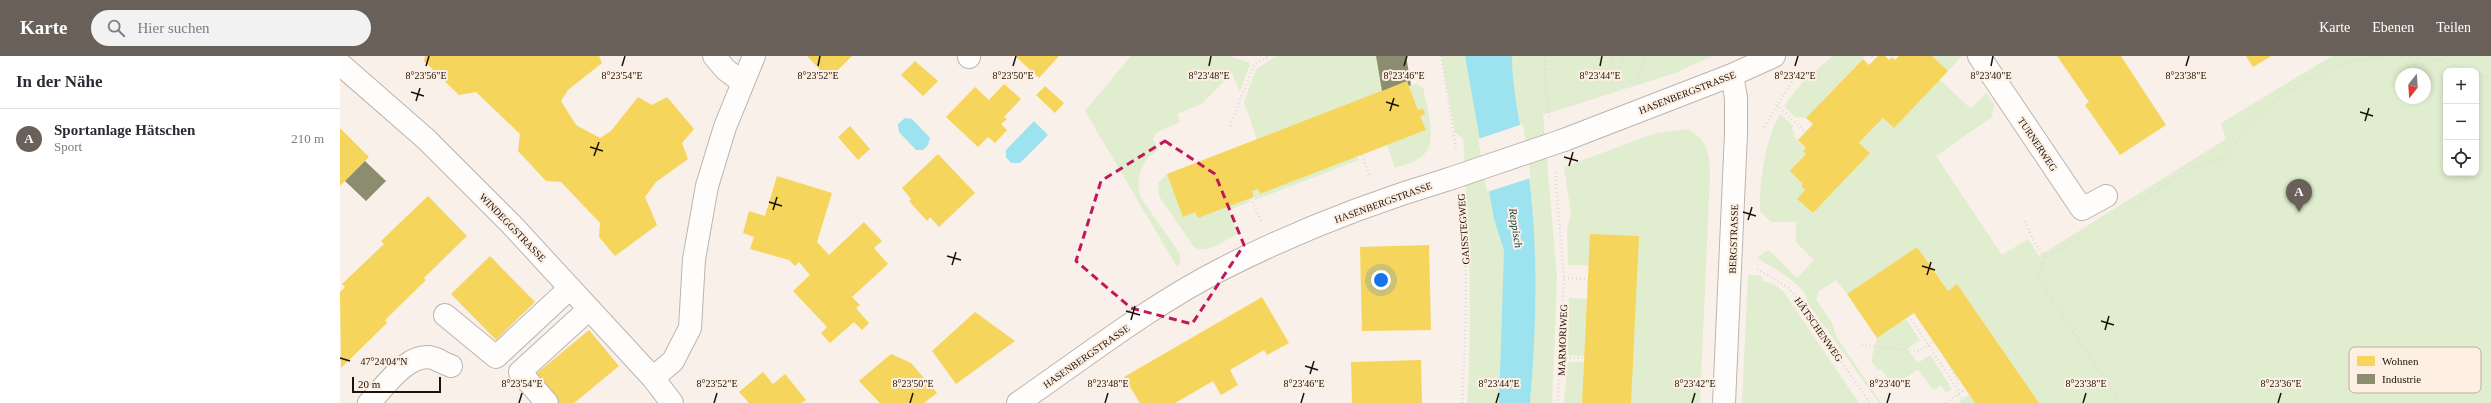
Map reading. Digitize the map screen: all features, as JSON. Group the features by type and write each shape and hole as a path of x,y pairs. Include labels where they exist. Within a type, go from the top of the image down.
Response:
{"street":[{"path":"714,56 726,70 742,82"},
{"path":"653,378 673,361 690,328 694,259 707,186 742,82 754,56"},
{"name":"HASENBERGSTRASSE","path":"1018,403 1160,305 1223,269 1297,235 1409,191 1564,140 1732,75 1774,56"},
{"name":"TURNERWEG","path":"1979,56 2082,210 2106,196"},
{"name":"WINDEGGSTRASSE","path":"340,64 426,139 511,224 653,378 672,403"},
{"name":"BERGSTRASSE","path":"1724,403 1732,262 1736,133 1736,98 1732,75"},
{"path":"445,315 496,357 570,288"},
{"path":"547,403 520,372 590,309"},
{"path":"369,403 406,366 416,359 432,358 451,366"}],"path":[{"path":"1230,126 1254,65 1269,56"},
{"path":"1441,56 1457,155"},
{"path":"1610,56 1622,90 1636,83 1645,56"},
{"path":"1618,76 1623,56"},
{"path":"1872,56 1875,59"},
{"path":"2129,206 2190,169 2224,159 2249,123 2269,104 2303,81 2346,62 2387,56"},
{"path":"2396,56 2437,59 2463,68"},
{"path":"1736,133 1763,128 1796,75 1793,69"},
{"path":"2479,74 2491,79"},
{"path":"1777,105 1805,132"},
{"name":"GAISSTEGWEG","path":"1461,200 1466,274 1466,341 1462,403"},
{"path":"2025,221 2032,238 2045,258"},
{"path":"2089,231 2045,258 2038,279 2120,403"},
{"name":"HÄTSCHENWEG","path":"1732,262 1757,269 1789,288 1870,403"},
{"name":"MARMORIWEG","path":"1558,403 1562,358 1564,278 1588,279"},
{"path":"1910,316 1965,403"},
{"path":"1862,345 1919,351 1933,342"},
{"path":"1562,358 1584,358"},
{"path":"1951,369 1958,381 1956,387"},
{"path":"1946,403 1965,389"}],"highlighted area":[{"path":"1165,141 1215,174 1244,245 1192,324 1131,308 1076,261 1101,181"}],"green space":[{"path":"1131,56 1230,56 1250,63 1240,92 1232,73 1203,103 1177,114 1180,122 1156,133 1153,139 1158,150 1147,159 1141,171 1139,177 1139,191 1141,198 1180,254 1180,264 1177,267 1085,111"},
{"path":"1277,56 1376,56 1382,91 1257,139 1244,102 1256,69"},
{"path":"1441,56 1712,56 1675,73 1543,115 1557,277 1552,403 1530,403 1535,325 1535,273 1530,186 1521,122 1494,219 1504,251 1501,393 1499,403 1467,403 1470,337 1470,271 1463,139 1455,132"},
{"path":"1833,56 1865,56 1806,118 1795,117 1784,106 1804,80"},
{"path":"1932,56 1962,56 1948,71"},
{"path":"2332,56 2491,56 2491,403 2039,403 1957,284 1948,291 1917,247 1847,294 1836,280 1819,291 1816,299 1833,325 1836,336 1881,403 1879,403 1807,302 1806,296 1802,290 1779,271 1757,258 1766,251 1770,251 1797,278 1814,260 1796,242 1796,222 1771,222 1760,211 1762,174 1766,150 1779,115 1782,115 1793,126 1792,129 1795,133 1793,135 1806,148 1803,151 1806,154 1803,184 1801,186 1805,190 1797,199 1813,213 1870,153 1859,143 1883,118 1939,79 1971,109 1986,93 1994,104 1992,117 1936,156 2002,255 2028,239 2039,256 2226,139 2221,123"},
{"path":"1416,84 1423,88 1424,92 1431,136 1429,144 1421,157 1395,168 1387,145 1426,130 1420,116 1425,114 1423,108 1418,110 1409,86"},
{"path":"1688,129 1700,138 1706,148 1708,153 1710,174 1700,403 1631,403 1589,265 1568,265 1567,230 1571,213 1564,167 1656,133"},
{"path":"1357,156 1359,160 1255,200 1252,191 1258,189 1260,194"},
{"path":"1167,174 1183,216 1195,212 1198,218 1249,199 1250,202 1229,210 1237,234 1210,248 1199,249 1194,247 1159,196 1158,183"},
{"path":"1748,275 1759,275 1763,278 1762,281 1772,283 1783,291 1859,403 1742,403"},
{"path":"1569,298 1587,299 1584,356 1568,355"},
{"path":"1906,319 1920,340 1907,349 1918,363 1930,355 1952,389 1946,393 1941,385 1933,390 1918,369 1894,386 1881,369 1878,371 1871,360 1877,338"},
{"path":"1568,362 1584,362 1582,403 1564,403"},
{"path":"1969,395 1975,403 1960,403 1959,401"}],"water":[{"name":"Reppisch","path":"1465,56 1512,56 1514,90 1529,177 1535,246 1535,325 1530,403 1499,403 1504,251 1494,219"},
{"path":"905,118 912,119 930,138 928,145 923,150 916,150 899,132 898,124"},
{"path":"1034,121 1048,135 1020,163 1011,163 1006,157 1006,150"}],"pier":[{"path":"1523,124 1531,178 1487,192 1478,139"}],"building: Wohnen":[{"path":"425,56 599,56 602,63 568,90 561,101 576,125 600,138 611,131 638,97 652,105 667,97 694,129 682,143 688,159 656,182 645,197 657,225 615,256 599,237 600,223 561,182 546,181 518,151 520,134 476,92 459,95 424,61"},
{"path":"807,56 852,56 829,79"},
{"path":"1015,56 1059,56 1039,78"},
{"path":"1878,56 1885,56 1889,60 1892,57 1895,60 1899,56 1932,56 1948,71 1894,128 1883,118 1873,128 1859,143 1870,153 1813,213 1797,199 1805,190 1801,186 1803,184 1790,171 1806,154 1803,151 1806,148 1798,140 1813,124 1806,118 1863,59 1869,65"},
{"path":"2057,56 2121,56 2166,125 2120,155 2085,105 2089,102"},
{"path":"2246,56 2271,56 2253,67"},
{"path":"915,61 938,81 923,96 901,75"},
{"path":"1407,81 1418,110 1423,108 1425,114 1420,116 1426,130 1260,194 1258,189 1252,191 1254,197 1198,218 1195,212 1183,217 1167,174"},
{"path":"1004,84 1021,99 1004,117 1007,119 1001,124 1007,130 995,143 988,137 978,147 946,117 975,87 989,100"},
{"path":"1045,86 1064,103 1055,113 1036,95"},
{"path":"850,126 870,149 858,160 838,137"},
{"path":"340,128 369,157 340,186"},
{"path":"938,154 975,193 939,227 930,217 927,221 909,201 911,199 902,188"},
{"path":"777,176 832,193 817,242 829,255 864,222 882,241 874,248 888,264 852,297 860,305 856,308 869,323 862,330 854,322 830,343 821,333 827,327 793,291 810,275 799,262 795,266 789,260 750,249 754,237 743,233 749,211 765,216"},
{"path":"428,196 467,236 424,278 426,280 385,320 387,323 341,368 340,292 345,287 342,284 384,244 381,241"},
{"path":"1590,234 1639,236 1631,403 1582,403"},
{"path":"1429,245 1431,330 1362,331 1360,247"},
{"path":"1917,247 1948,291 1957,284 2039,403 1975,403 1914,313 1877,338 1847,294"},
{"path":"490,256 535,302 496,340 451,294"},
{"path":"1262,297 1289,343 1267,355 1264,350 1230,370 1238,385 1221,395 1213,381 1175,403 1140,403 1124,377"},
{"path":"975,312 1015,341 956,384 932,351"},
{"path":"589,330 619,366 574,403 559,403 536,374"},
{"path":"891,354 911,363 937,393 924,403 880,403 859,381"},
{"path":"1421,360 1422,403 1352,403 1351,362"},
{"path":"763,372 773,384 785,374 806,400 801,403 749,403 739,392"}],"building: Industrie":[{"path":"1376,56 1406,56 1411,85 1409,86 1407,81 1382,91"},
{"path":"365,161 386,181 366,201 345,181"}],"place":[{"name":"Sportanlage Hätschen","path":"2299,212"}]}
